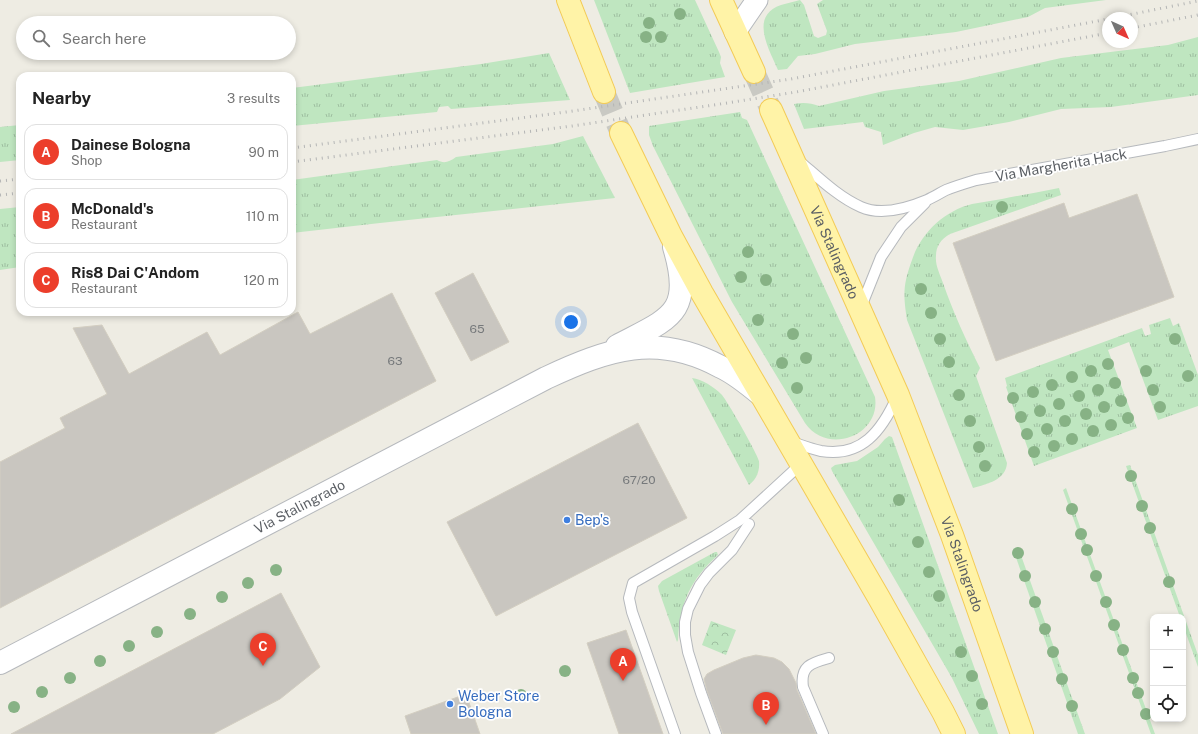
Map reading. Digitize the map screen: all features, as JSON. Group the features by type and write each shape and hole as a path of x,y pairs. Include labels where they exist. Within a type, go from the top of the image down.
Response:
{"main road":[{"path":"568,0 604,92"},
{"path":"721,0 754,72"},
{"name":"Via Stalingrado","path":"771,110 898,395 952,535 1022,734"},
{"name":"Via Stalingrado","path":"621,133 671,236 702,293 925,679 954,734"}],"street":[{"path":"735,32 757,0"},
{"name":"Via Stalingrado","path":"0,663 546,378 602,354 656,326 667,317 679,303 682,287 677,254 671,236"},
{"name":"Via Stalingrado","path":"602,354 642,347 661,347 690,353 722,367 761,395"}],"lane":[{"name":"Via Margherita Hack","path":"788,150 829,186 861,207 884,211 898,209 928,200 946,190 976,180 1198,139"},
{"name":"Via Margherita Hack","path":"860,309 881,257 902,227 928,200"},
{"path":"788,441 826,452 840,452 856,448 872,436 885,421 898,395"},
{"path":"675,734 632,612 629,598 633,583 740,520 801,464"},
{"path":"716,734 701,693 687,646 685,622 688,609 700,585 709,573 732,550 749,524"},
{"path":"823,734 803,687 802,680 805,669 816,662 829,658"}],"green space":[{"path":"594,0 695,0 721,57 720,63 725,77 630,93"},
{"path":"800,0 804,5 814,36 818,38 826,35 827,31 817,4 823,0 1106,0 1045,8 1028,17 956,32 855,44 815,54 798,56 787,69 778,70 770,53 764,34 766,17 771,10 781,5"},
{"path":"1198,37 1198,95 1111,107 1061,109 1009,122 963,130 935,127 883,145 881,132 865,127 863,122 804,129 794,104 807,103 819,106 884,91 959,81 1061,58 1168,45"},
{"path":"549,53 570,100 451,109 448,106 439,107 437,112 296,126 296,87 481,64"},
{"path":"740,112 742,118 747,120 875,397 875,410 870,422 862,431 851,437 839,439 826,438 815,433 805,423 732,302 653,146 649,135 649,126"},
{"path":"16,125 16,160 0,162 0,127"},
{"path":"583,136 615,198 296,233 296,179 437,160 446,162 456,157 553,144"},
{"path":"1059,188 1061,195 950,234 944,238 938,246 936,252 936,263 947,294 955,315 980,368 976,376 1007,463 1003,474 995,480 973,488 907,320 904,296 907,276 916,250 921,241 935,224 952,212 972,204"},
{"path":"16,207 16,268 0,270 0,209"},
{"path":"1170,318 1173,326 1179,323 1198,375 1198,406 1158,420 1129,342 1108,350 1137,428 1034,466 1006,387 1005,378 1142,328 1145,336 1151,334 1149,325"},
{"path":"692,378 708,384 721,394 748,438 759,461 756,477 749,485"},
{"path":"889,436 892,437 998,734 979,734 952,678 832,471 831,468 835,465 857,461 878,447"},
{"path":"1130,465 1183,614 1179,614 1126,466"},
{"path":"1066,488 1155,734 1151,734 1063,490"},
{"path":"1018,547 1085,734 1078,734 1013,549"},
{"path":"717,552 718,555 700,574 688,593 681,615 677,642 658,586 662,581"},
{"path":"711,621 736,630 726,655 702,645"},
{"path":"1186,621 1198,655 1198,667 1186,633"}],"building":[{"path":"1137,194 1174,297 996,361 953,243 1064,203 1069,218"},
{"path":"473,273 509,342 471,361 435,293"},
{"path":"392,293 436,381 0,608 0,462 65,428 60,418 107,394 73,328 102,325 129,374 207,332 220,355 291,316 296,316 296,313 298,312 310,334"},
{"name":"Bep's","path":"638,423 687,518 496,616 447,522"},
{"path":"281,593 320,667 280,699 213,734 11,734"},
{"path":"626,630 663,734 619,734 587,643"},
{"path":"756,655 774,658 782,662 789,669 816,734 723,734 704,679 707,674 714,670 743,658"},
{"path":"466,694 480,734 411,734 405,716"}],"tunnel":[{"path":"754,72 771,110"},
{"path":"604,92 621,133"}],"railway":[{"path":"1138,13 1198,1"},
{"path":"1138,27 1198,15"},
{"path":"296,147 566,112 791,79 1102,20"},
{"path":"296,161 572,126 727,103 796,92 1102,34"},
{"path":"0,181 16,179"},
{"path":"0,195 16,193"}],"place":[{"name":"Bep's","path":"567,520"},
{"name":"Ris8 Dai C'Andom","path":"263,666"},
{"name":"Dainese Bologna","path":"623,681"},
{"name":"Weber Store Bologna","path":"450,704"},
{"name":"McDonald's","path":"766,725"}]}
